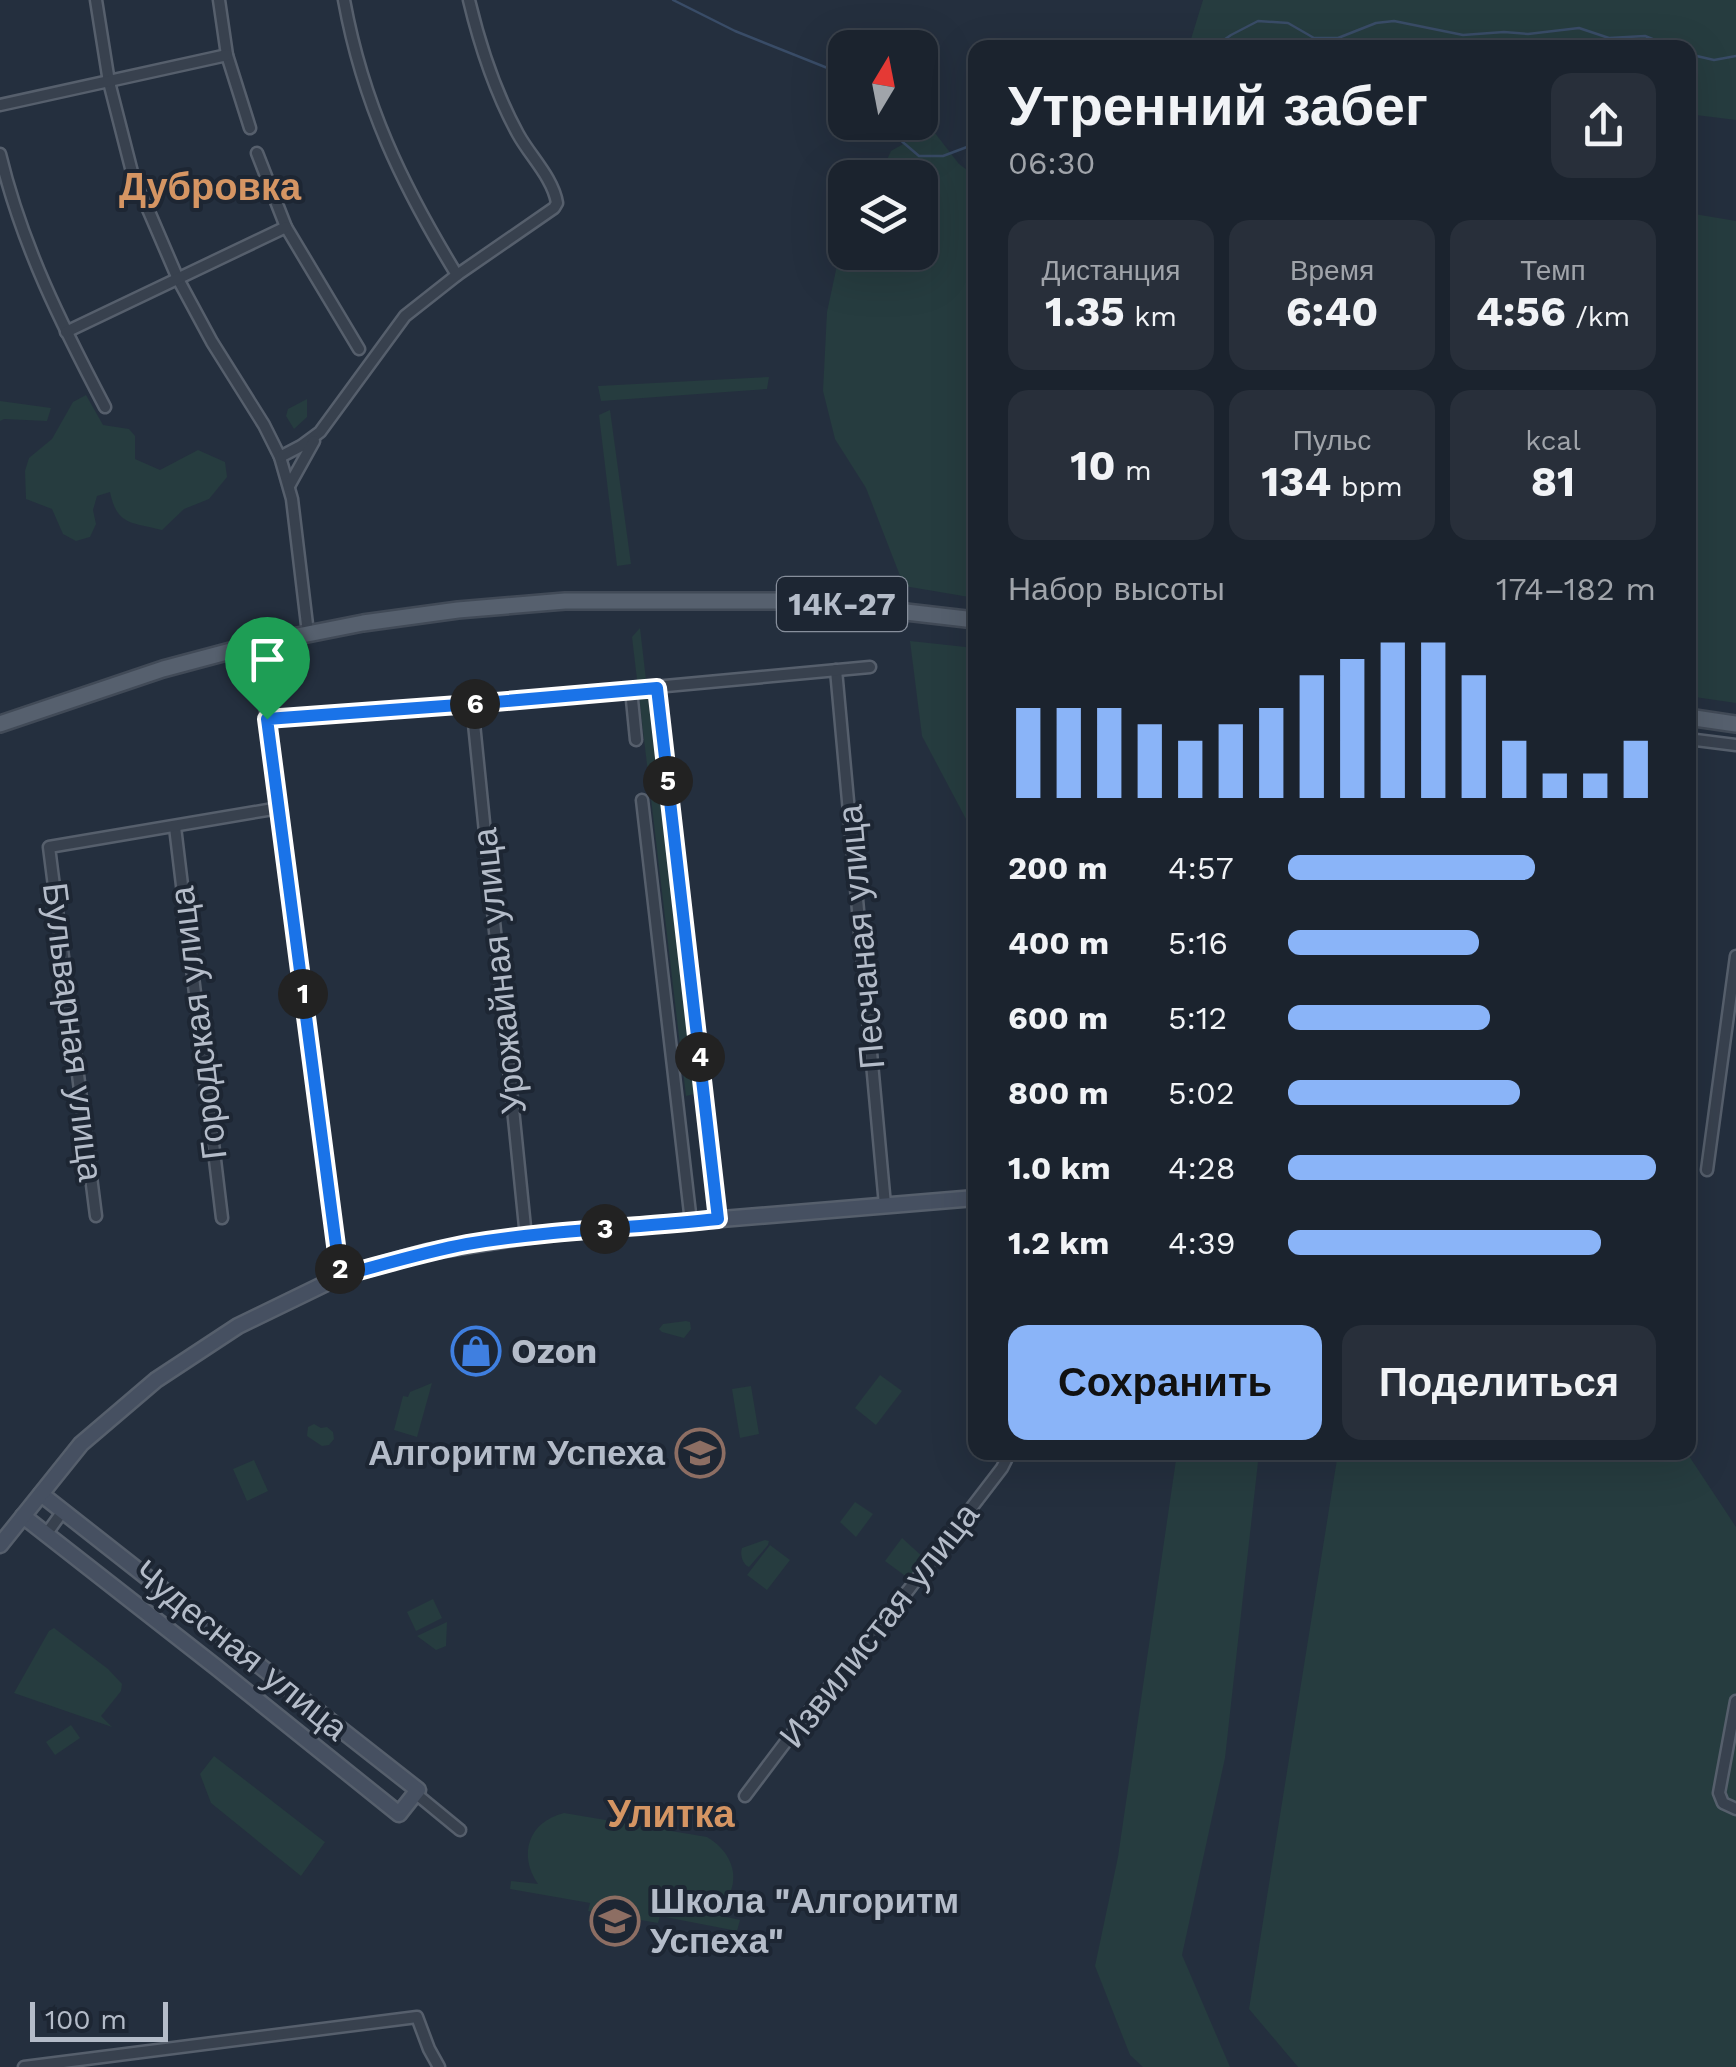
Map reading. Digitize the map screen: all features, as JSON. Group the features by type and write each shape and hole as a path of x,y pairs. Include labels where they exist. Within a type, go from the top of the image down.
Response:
{"main road":[{"name":"14К-27","path":"0,724 164,669 257,644 363,622 458,610 564,601 811,601 968,619"},
{"path":"1696,718 1736,724"}],"street":[{"path":"96,0 109,82 132,172 178,279 264,425 290,486 308,633"},
{"path":"219,0 228,55 250,128"},
{"path":"344,0 361,77 377,122 413,200 457,274"},
{"path":"290,486 320,432 405,316 457,274 554,208 556,196 518,133 491,74 469,0"},
{"path":"0,106 228,55"},
{"path":"257,153 286,227 359,349"},
{"path":"0,154 42,282 106,408"},
{"path":"66,332 286,227"},
{"path":"280,457 320,432"},
{"path":"257,644 340,1276"},
{"path":"267,719 870,667"},
{"name":"Песчаная улица","path":"836,670 886,1204"},
{"path":"657,688 718,1219"},
{"path":"631,690 636,740"},
{"name":"Урожайная улица","path":"472,704 526,1236"},
{"path":"1696,740 1736,745"},
{"path":"642,800 691,1222"},
{"path":"176,828 278,808"},
{"name":"Бульварная улица","path":"96,1216 49,847 176,828"},
{"name":"Городская улица","path":"176,828 222,1218"},
{"path":"1708,1170 1736,956"},
{"path":"0,1545 81,1444 156,1380 238,1326 340,1276 428,1252 526,1236 968,1198"},
{"name":"Извилистая улица","path":"745,1796 1006,1460"},
{"name":"Чудесная улица","path":"23,1516 399,1814 418,1790 41,1494"},
{"path":"47,1533 62,1511"},
{"path":"1736,1701 1719,1793 1723,1804 1736,1809"},
{"name":"Чудесная улица","path":"415,1793 460,1830"},
{"path":"24,2067 418,2018 439,2067"}],"green space":[{"path":"1203,0 1736,0 1736,120 1696,115 1696,40 1191,39"},
{"path":"938,137 968,171 968,597 904,586 866,488 835,439 823,391 827,312 836,270 938,270 938,160 887,160 891,151 910,140"},
{"path":"1696,214 1736,221 1736,703 1696,697"},
{"path":"769,377 767,389 601,401 598,386"},
{"path":"86,395 103,425 129,429 135,436 135,459 160,470 198,450 225,462 227,477 209,499 184,509 162,530 127,521 117,511 110,492 97,496 93,510 96,524 90,537 76,541 63,534 52,509 26,499 25,471 29,458 52,439 73,402"},
{"path":"307,399 307,417 294,429 286,416 288,409"},
{"path":"0,401 51,408 47,421 0,421"},
{"path":"610,410 631,564 617,566 599,415"},
{"path":"640,628 694,1094 686,1096 632,637"},
{"path":"910,641 968,647 968,823 922,736"},
{"path":"686,1321 691,1329 684,1338 659,1329 663,1324"},
{"path":"880,1375 902,1391 876,1425 855,1408"},
{"path":"432,1383 417,1437 394,1430 403,1396"},
{"path":"751,1386 759,1434 740,1438 732,1389"},
{"path":"314,1424 333,1432 334,1439 329,1445 322,1446 307,1436 308,1427"},
{"path":"254,1460 268,1491 247,1501 233,1469"},
{"path":"1176,1460 1258,1460 1225,1758 1182,1955 1230,2067 1143,2067 1130,2055 1095,1966 1118,1857"},
{"path":"1337,1460 1692,1460 1736,1527 1736,2067 1298,2067 1249,2009"},
{"path":"855,1502 873,1514 856,1537 840,1522"},
{"path":"902,1538 924,1558 912,1577 885,1561"},
{"path":"765,1540 768,1545 747,1566 742,1548"},
{"path":"770,1545 790,1560 767,1590 747,1575"},
{"path":"433,1599 442,1618 416,1631 407,1612"},
{"path":"447,1622 446,1646 436,1650 417,1636"},
{"path":"54,1628 122,1684 121,1691 101,1716 112,1727 14,1693"},
{"path":"71,1725 80,1738 55,1755 46,1742"},
{"path":"214,1756 325,1842 301,1876 211,1803 200,1774"},
{"path":"564,1813 707,1837 726,1854 733,1874 729,1895 713,1914 740,1920 737,1931 660,1916 658,1923 588,1911 590,1903 510,1889 511,1881 538,1884 529,1862 530,1841 542,1824"}],"waterway":[{"path":"673,0 735,31 828,68"},
{"path":"1224,40 1258,21 1288,23 1314,38 1338,38 1376,23 1394,21 1463,35 1579,28 1609,38 1645,36 1655,40"},
{"path":"1696,56 1714,60 1736,56"},
{"path":"900,140 919,156 943,156 968,147"}],"place":[{"name":"Ozon","path":"476,1351"},
{"name":"Алгоритм Успеха","path":"700,1453"},
{"name":"Школа \"Алгоритм Успеха\"","path":"615,1921"}],"district":[{"name":"Дубровка","path":"210,187"},
{"name":"Улитка","path":"671,1814"}],"route":[{"path":"657,688 718,1219 466,1244 340,1276 267,719 657,688"}]}
